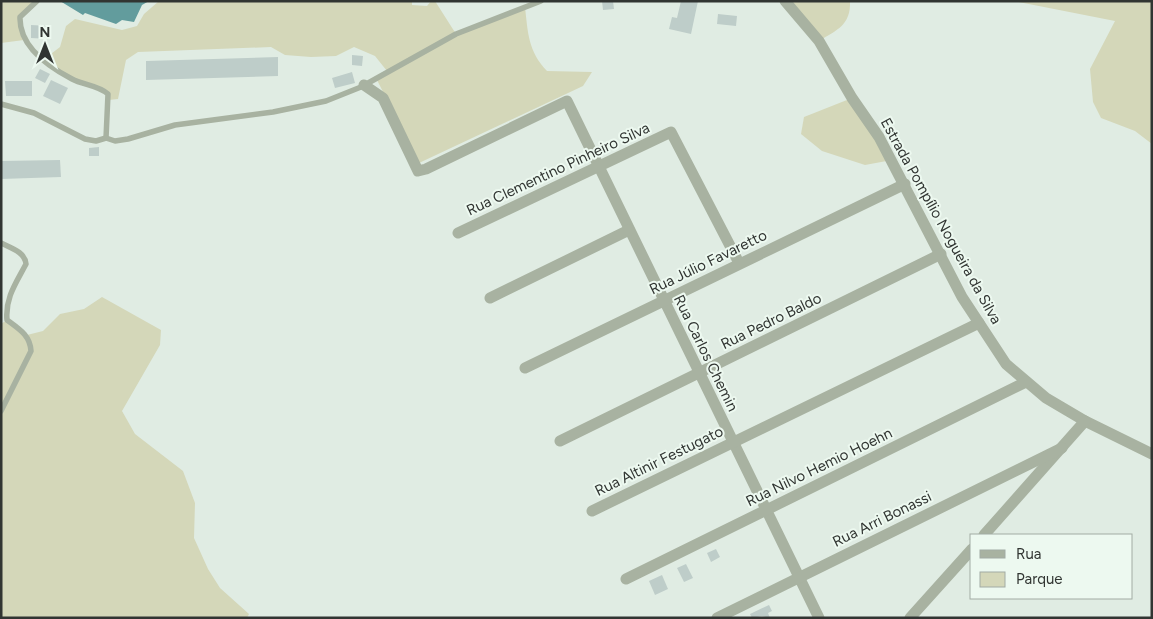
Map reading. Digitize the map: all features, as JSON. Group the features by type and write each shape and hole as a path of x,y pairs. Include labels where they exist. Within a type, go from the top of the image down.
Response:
{"street":[{"name":"Estrada Pompílio Nogueira da Silva","path":"786,1 819,41 852,98 879,137 962,297 1006,364 1046,398 1086,421 1152,454"},
{"name":"Rua Carlos Chemin","path":"364,85 382,98 418,171 426,170 567,101 819,618"},
{"name":"Rua Clementino Pinheiro Silva","path":"458,233 671,132 739,263"},
{"name":"Rua Júlio Favaretto","path":"525,368 905,184"},
{"path":"490,298 629,230"},
{"name":"Rua Pedro Baldo","path":"560,441 941,254"},
{"name":"Rua Altinir Festugato","path":"592,511 979,323"},
{"name":"Rua Nilvo Hemio Hoehn","path":"626,579 1026,382"},
{"path":"985,534 1086,421"},
{"name":"Rua Arri Bonassi","path":"717,618 1062,448"},
{"path":"910,618 970,551"}],"lane":[{"path":"37,1 20,17 20,28 24,40 43,60 73,80 108,94 106,138"},
{"path":"1,104 34,113 84,139 96,141 106,138 115,141 128,139 175,125 273,112 326,100 364,85 456,34 541,1"},
{"path":"1,243 22,254 26,259 26,264 9,295 6,308 7,320 27,336 31,351 1,411"}],"green space":[{"path":"1,1 37,1 20,17 24,40 1,43"},
{"path":"159,1 412,1 412,5 427,6 431,1 435,1 456,34 525,7 532,49 547,71 592,72 583,86 419,163 376,78 387,71 375,56 354,47 336,56 311,57 285,55 271,47 138,52 126,60 118,99 109,100 108,94 73,80 43,60 60,47 66,26 75,19 122,30 137,26 144,14"},
{"path":"785,1 850,1 850,9 842,26 819,41"},
{"path":"1013,1 1152,1 1152,144 1135,131 1101,118 1093,102 1090,69 1115,21"},
{"path":"852,98 892,160 865,165 822,151 801,134 804,117"},
{"path":"102,297 161,330 160,345 122,411 135,434 183,471 195,503 194,538 208,569 220,588 249,614 247,618 1,618 1,324 7,320 27,335 43,331 60,314 84,309"}],"water":[{"path":"60,1 149,1 142,5 134,22 122,20 116,24 85,13 83,15"}],"building":[{"path":"602,1 613,1 614,9 603,10"},
{"path":"681,1 698,1 691,34 669,29 672,17 677,18"},
{"path":"718,14 737,16 736,26 717,24"},
{"path":"31,25 50,26 50,39 31,38"},
{"path":"352,55 363,56 362,66 352,65"},
{"path":"278,57 278,76 146,80 146,61"},
{"path":"40,69 50,74 45,83 35,78"},
{"path":"352,72 355,83 335,88 332,78"},
{"path":"51,80 68,88 60,104 43,96"},
{"path":"5,81 32,81 32,96 6,96"},
{"path":"99,147 99,156 89,156 89,148"},
{"path":"60,160 61,177 1,179 1,161"},
{"path":"716,549 720,557 711,562 707,553"},
{"path":"686,564 693,578 684,582 677,568"},
{"path":"662,575 668,589 655,595 649,581"},
{"path":"769,605 772,611 768,613 770,618 762,616 752,618 750,614"}]}
